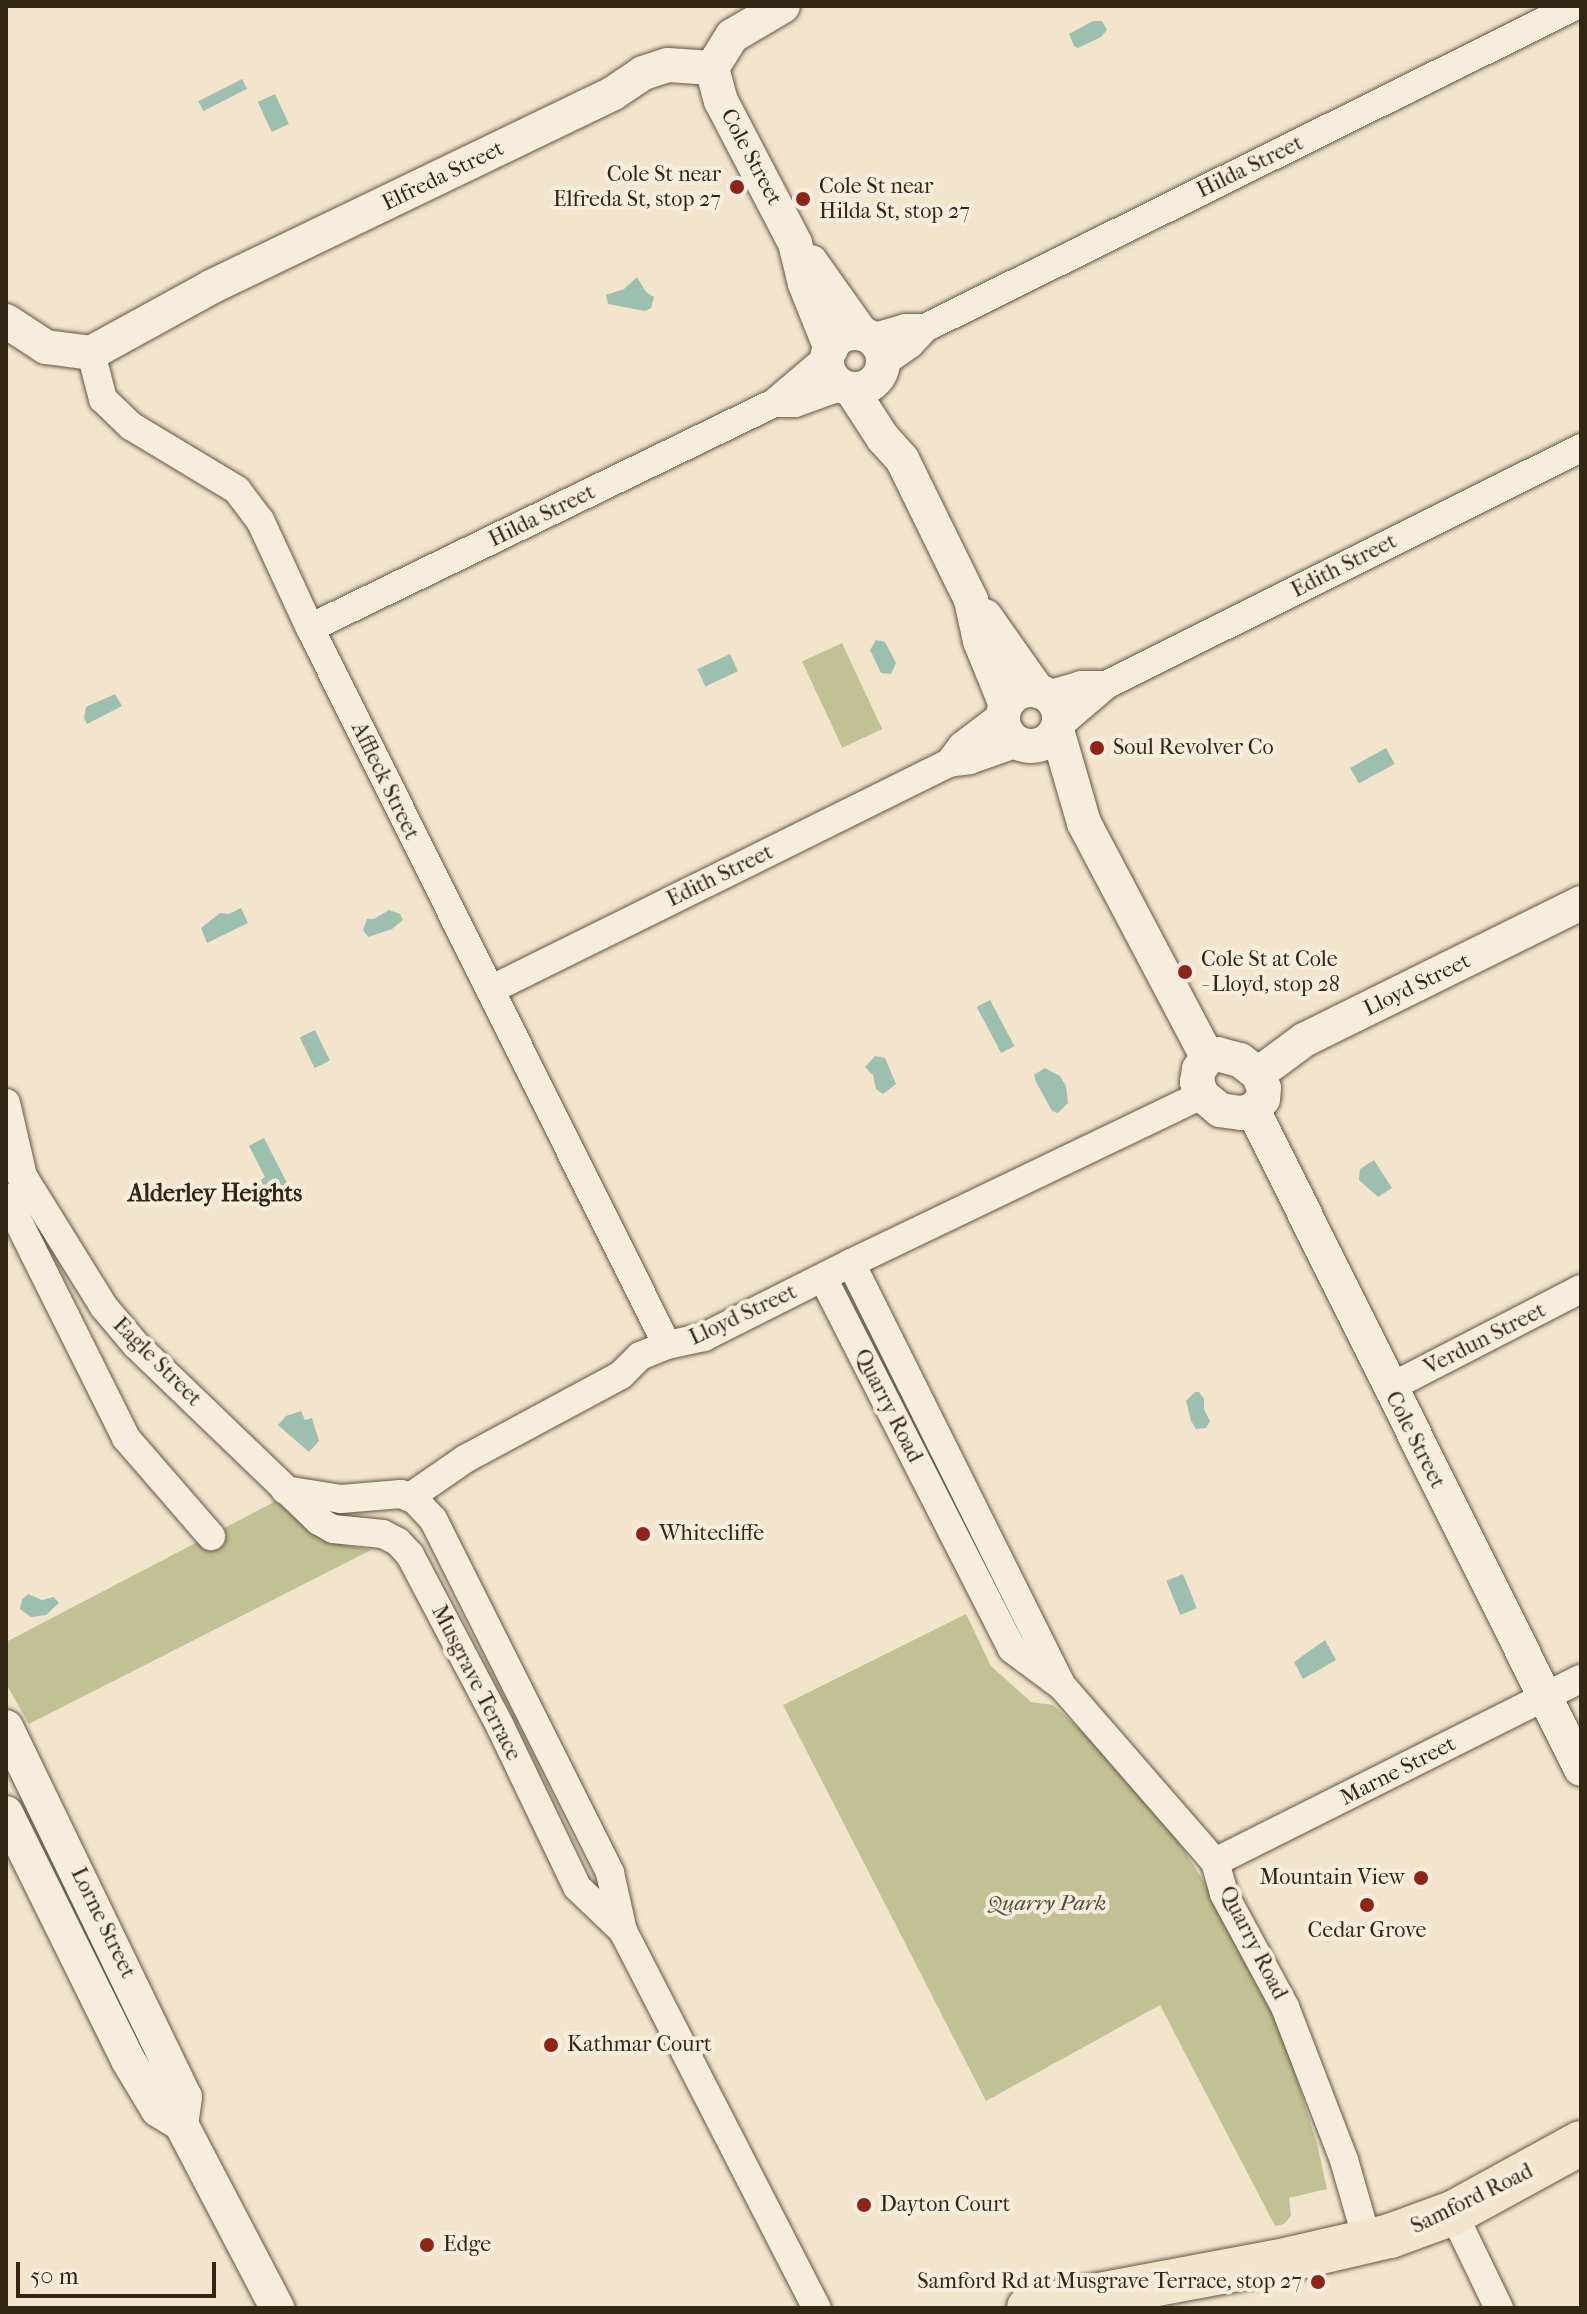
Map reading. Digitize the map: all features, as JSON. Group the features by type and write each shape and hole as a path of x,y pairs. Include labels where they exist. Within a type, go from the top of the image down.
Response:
{"main road":[{"name":"Samford Road","path":"1029,2308 1126,2298 1368,2243 1453,2213 1581,2143"}],"street":[{"path":"712,68 732,36 783,6"},
{"name":"Hilda Street","path":"874,352 905,328 925,328 1575,6"},
{"name":"Elfreda Street","path":"91,353 213,286 612,94 643,73 670,65 712,68"},
{"name":"Cole Street","path":"712,68 721,101 795,243 822,275 874,352 900,429 902,459"},
{"name":"Cole Street","path":"795,243 805,284 838,370 883,438 902,459 971,600 980,641 1013,727 1058,794 1084,823"},
{"path":"6,321 46,347 91,353"},
{"path":"843,336 874,352 868,386 838,370 843,336"},
{"name":"Affleck Street","path":"91,353 103,399 131,426 237,490 260,520 310,628 667,1345"},
{"name":"Hilda Street","path":"310,628 774,403 795,403 838,370"},
{"name":"Edith Street","path":"1050,710 1081,685 1106,685 1581,448"},
{"name":"Cole Street","path":"971,600 998,632 1050,710 1084,823 1208,1058"},
{"path":"1019,693 1050,710 1043,743 1013,727 1019,693"},
{"name":"Edith Street","path":"490,990 949,763 970,760 1013,727"},
{"name":"Lloyd Street","path":"1258,1074 1304,1040 1581,903"},
{"path":"1229,1055 1250,1065 1258,1074 1264,1088 1263,1099 1253,1110 1241,1113 1220,1110 1202,1095 1197,1082 1199,1069 1208,1058 1229,1055"},
{"name":"Lloyd Street","path":"410,1497 454,1465 621,1375 640,1356 667,1345 704,1337 1202,1095"},
{"name":"Eagle Street","path":"6,1103 12,1178 126,1438 211,1536"},
{"name":"Cole Street","path":"1253,1110 1581,1769"},
{"name":"Eagle Street","path":"12,1178 117,1324 285,1490"},
{"name":"Quarry Road","path":"851,1263 1062,1686"},
{"name":"Quarry Road","path":"823,1278 1012,1649 1062,1686 1215,1862 1224,1894 1285,2007 1344,2160 1368,2243"},
{"name":"Verdun Street","path":"1389,1388 1581,1289"},
{"path":"285,1490 341,1499 397,1494 410,1497"},
{"name":"Musgrave Terrace","path":"285,1490 326,1526 383,1534 398,1542 410,1555 500,1726 577,1887 623,1931"},
{"name":"Musgrave Terrace","path":"410,1497 429,1514 439,1530 610,1873 623,1931 817,2308"},
{"name":"Marne Street","path":"1215,1862 1581,1679"},
{"name":"Lorne Street","path":"6,1727 185,2097 181,2124"},
{"name":"Lorne Street","path":"6,1813 128,2060 158,2110 181,2124 277,2308"},
{"path":"1453,2213 1499,2308"}],"green space":[{"path":"842,643 882,729 842,748 802,662"},
{"path":"276,1501 311,1532 349,1546 371,1550 29,1724 6,1684 6,1642"},
{"name":"Quarry Park","path":"966,1614 991,1666 1031,1702 1053,1705 1099,1747 1174,1835 1203,1880 1276,2013 1317,2143 1327,2189 1289,2198 1291,2216 1284,2224 1275,2226 1160,2005 986,2101 783,1705"}],"shaded area":[{"path":"1093,21 1102,21 1107,30 1101,37 1078,48 1074,46 1069,34"},
{"path":"242,79 247,89 203,111 198,101"},
{"path":"275,94 289,124 272,132 258,102"},
{"path":"637,277 646,292 654,297 651,308 645,311 608,304 606,295 624,289"},
{"path":"876,640 885,642 896,663 891,674 881,673 870,650"},
{"path":"730,654 738,671 705,686 697,669"},
{"path":"115,694 122,706 87,724 84,718 86,707"},
{"path":"1386,748 1395,764 1359,784 1350,768"},
{"path":"241,908 248,923 207,943 201,928 220,913 229,914"},
{"path":"389,910 400,914 403,920 392,929 368,937 363,930 367,919 374,919"},
{"path":"990,1000 1014,1046 1001,1053 977,1007"},
{"path":"315,1030 330,1061 315,1068 300,1037"},
{"path":"875,1056 885,1058 896,1084 883,1094 876,1089 873,1075 865,1067"},
{"path":"1045,1068 1060,1076 1066,1086 1068,1103 1058,1113 1052,1111 1036,1082 1034,1075"},
{"path":"264,1138 288,1185 268,1195 261,1180 265,1177 249,1146"},
{"path":"1374,1160 1392,1188 1378,1197 1359,1180 1360,1169"},
{"path":"1199,1392 1204,1399 1204,1409 1210,1421 1206,1428 1196,1429 1191,1421 1186,1401"},
{"path":"301,1411 305,1420 312,1418 319,1441 309,1452 278,1425 286,1416"},
{"path":"1183,1574 1197,1608 1180,1615 1166,1581"},
{"path":"28,1594 42,1600 54,1597 59,1603 46,1615 31,1617 20,1609 22,1600"},
{"path":"1325,1640 1336,1660 1303,1679 1294,1662"}],"place":[{"name":"Cole St near Elfreda St, stop 27","path":"737,187"},
{"name":"Cole St near Hilda St, stop 27","path":"803,199"},
{"name":"Soul Revolver Co","path":"1097,748"},
{"name":"Cole St at Cole - Lloyd, stop 28","path":"1185,972"},
{"name":"Whitecliffe","path":"643,1534"},
{"name":"Mountain View","path":"1421,1878"},
{"name":"Cedar Grove","path":"1367,1905"},
{"name":"Kathmar Court","path":"551,2045"},
{"name":"Dayton Court","path":"864,2205"},
{"name":"Edge","path":"427,2245"},
{"name":"Samford Rd at Musgrave Terrace, stop 27","path":"1318,2282"}],"district":[{"name":"Alderley Heights","path":"215,1194"}]}
